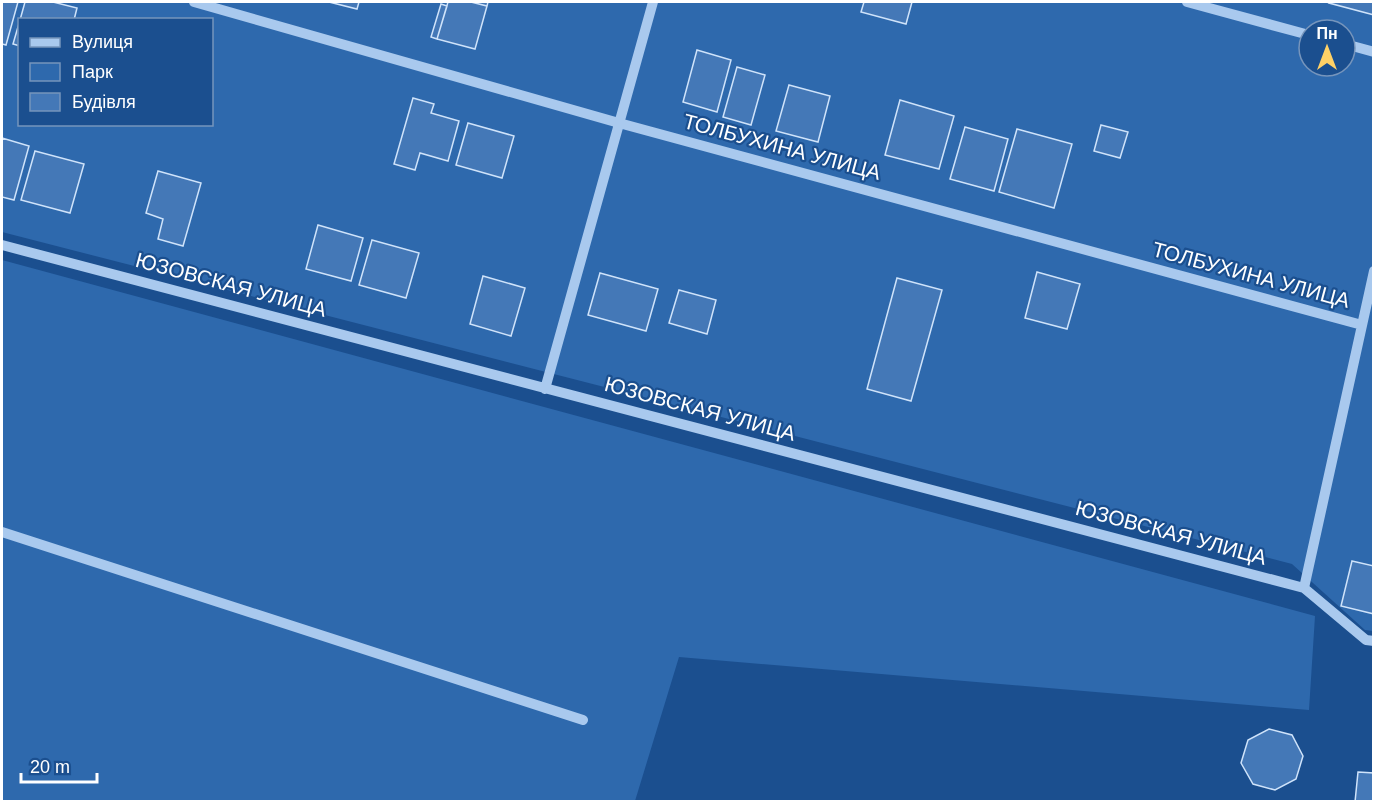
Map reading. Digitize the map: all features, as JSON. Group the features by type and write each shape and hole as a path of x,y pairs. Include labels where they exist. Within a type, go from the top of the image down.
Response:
{"lane":[{"name":"ТОЛБУХИНА УЛИЦА","path":"194,2 620,123 1362,325"},
{"path":"545,389 653,2"},
{"path":"1187,2 1297,32"},
{"path":"1357,47 1374,52"},
{"name":"ЮЗОВСКАЯ УЛИЦА","path":"2,245 1304,588 1366,640 1374,641"},
{"path":"1304,588 1374,270"},
{"path":"2,532 583,720"}],"green space":[{"path":"2,2 1373,2 1373,631 1365,630 1292,564 2,232"},
{"path":"2,260 1315,616 1309,710 679,657 635,801 2,801"}],"building":[{"path":"2,2 18,2 6,45 2,44"},
{"path":"25,2 53,2 77,8 74,18 21,18"},
{"path":"329,2 359,2 357,9"},
{"path":"448,2 471,2 487,6 475,49 437,39"},
{"path":"471,2 488,2 487,6"},
{"path":"864,2 912,2 906,24 861,12"},
{"path":"1374,2 1374,15 1329,3"},
{"path":"441,4 447,6 437,39 431,37"},
{"path":"18,27 18,45 13,44"},
{"path":"697,50 731,60 717,112 683,102"},
{"path":"737,67 765,75 751,125 723,117"},
{"path":"789,85 830,96 818,142 776,131"},
{"path":"413,98 434,104 431,113 459,121 448,161 420,153 415,170 394,164"},
{"path":"900,100 954,116 939,169 885,155"},
{"path":"468,123 514,136 502,178 456,165"},
{"path":"1101,125 1128,132 1120,158 1094,151"},
{"path":"965,127 1008,139 994,191 950,179"},
{"path":"1017,129 1072,144 1054,208 999,192"},
{"path":"2,138 29,146 14,200 2,197"},
{"path":"35,151 84,164 70,213 21,200"},
{"path":"158,171 201,183 183,246 158,239 163,219 146,213"},
{"path":"318,225 363,238 351,281 306,269"},
{"path":"372,240 419,253 406,298 359,285"},
{"path":"1037,272 1080,284 1067,329 1025,318"},
{"path":"600,273 658,289 646,331 588,315"},
{"path":"483,276 525,288 511,336 470,324"},
{"path":"897,278 942,290 911,401 867,389"},
{"path":"679,290 716,300 707,334 669,323"},
{"path":"1352,561 1374,566 1374,614 1341,606"},
{"path":"1269,729 1292,735 1303,756 1296,779 1275,790 1253,784 1241,763 1248,740"},
{"path":"1358,772 1374,773 1374,802 1355,802"}]}
